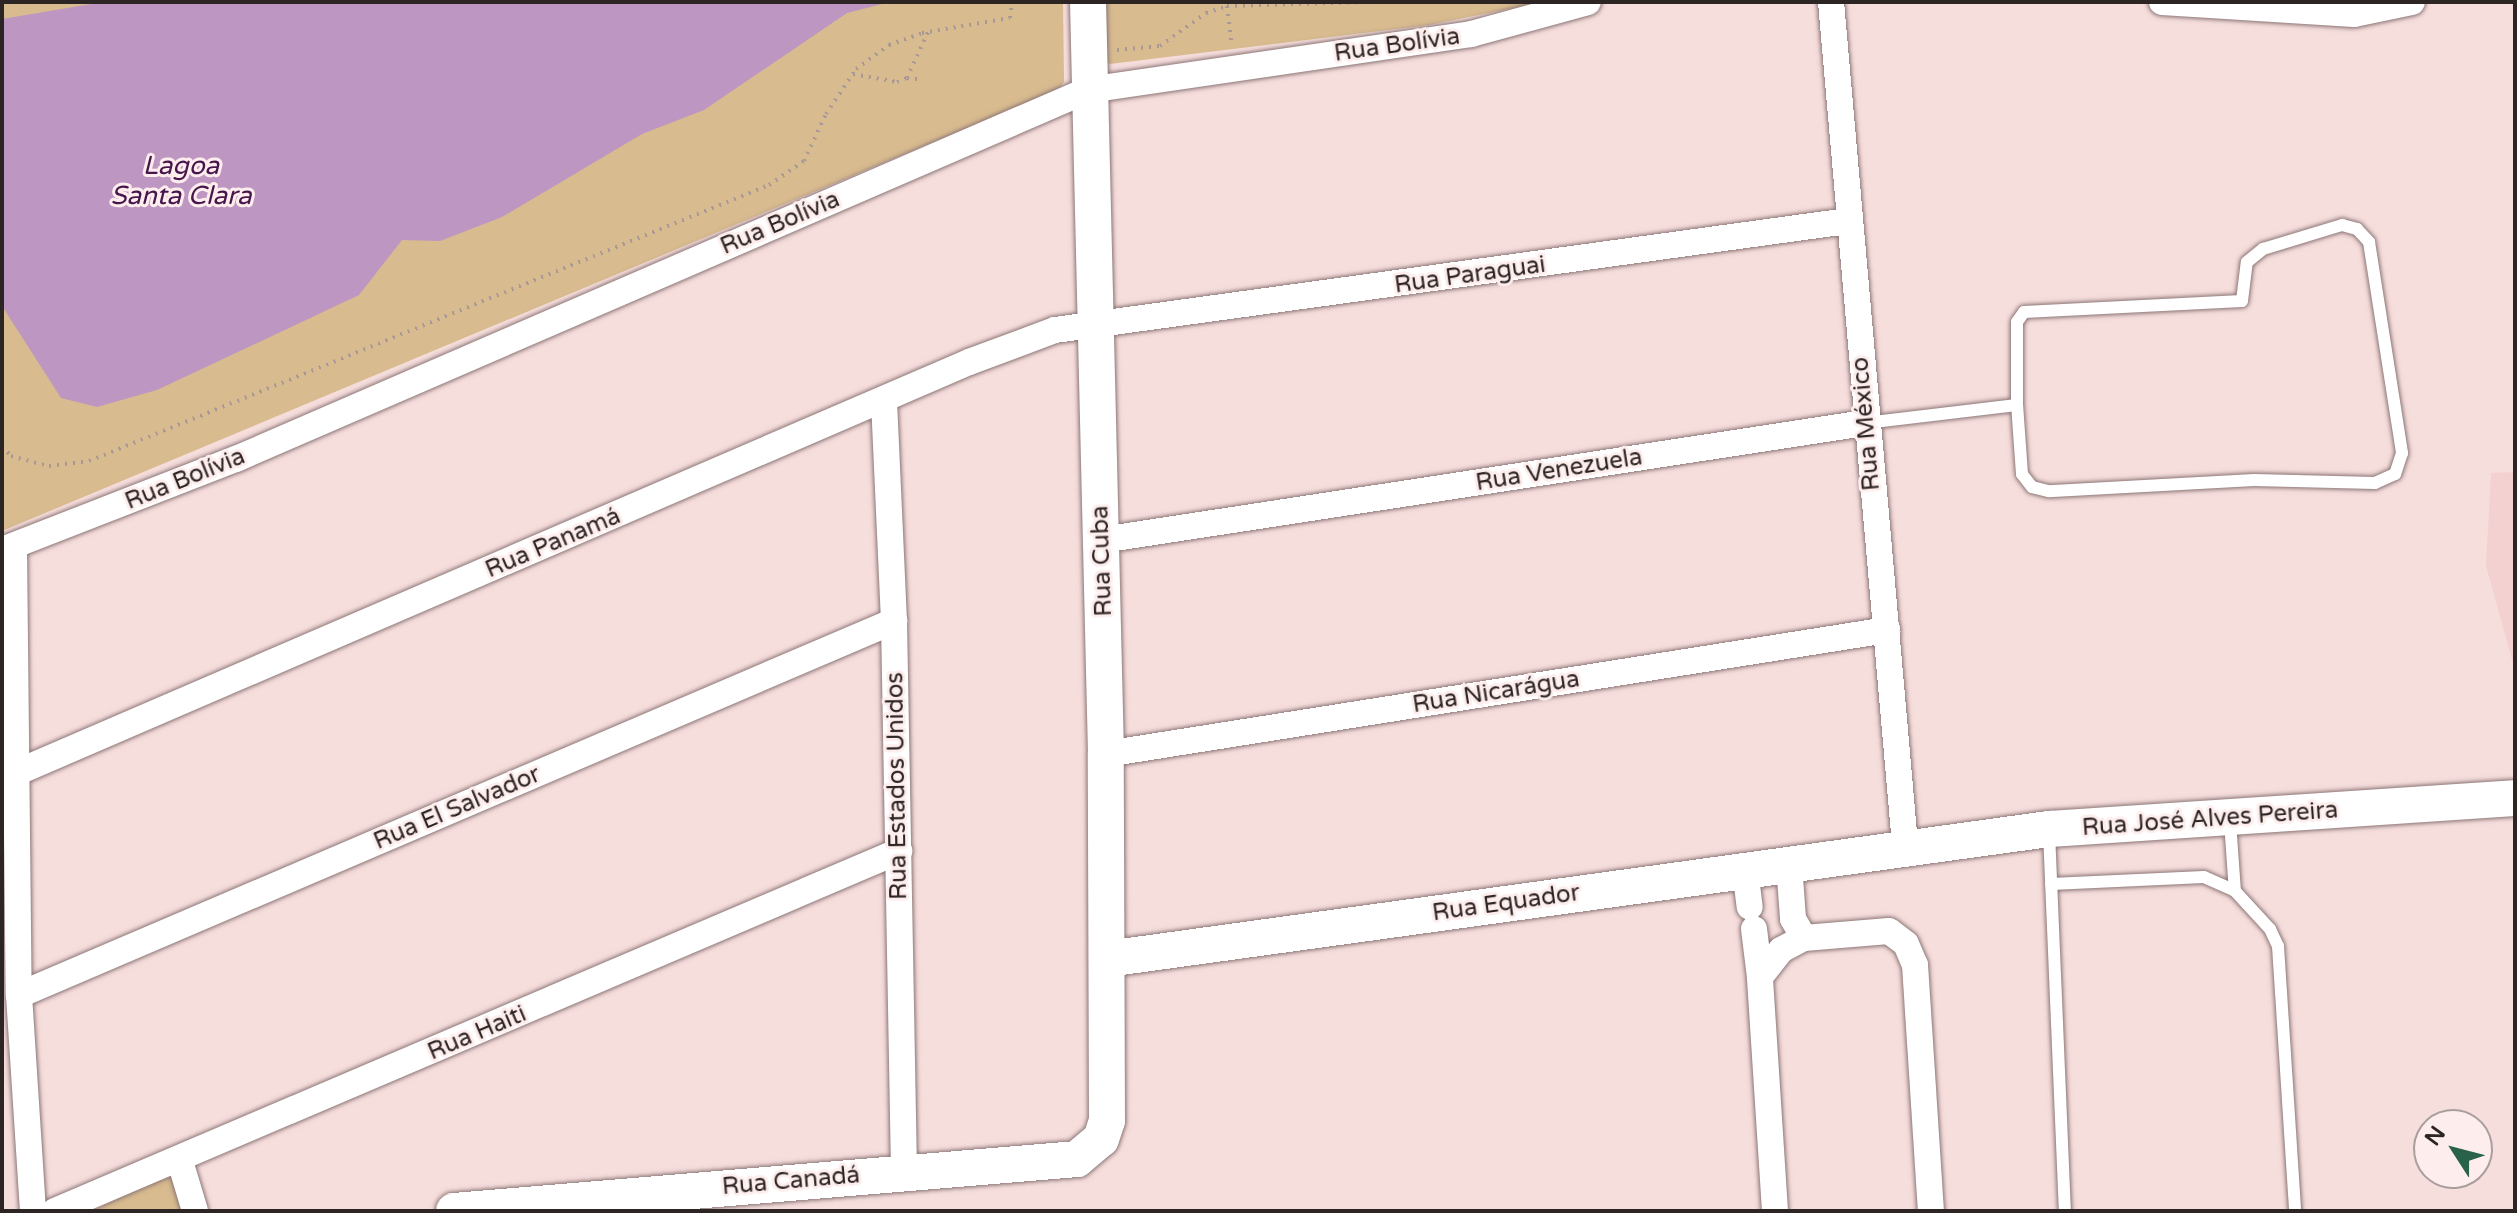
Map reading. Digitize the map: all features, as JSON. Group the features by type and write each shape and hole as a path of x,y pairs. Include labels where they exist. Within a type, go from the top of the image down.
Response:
{"main road":[{"name":"Rua Cuba","path":"1088,2 1092,328 1102,540 1106,754 1107,1121"},
{"name":"Rua José Alves Pereira","path":"1905,845 2049,829 2230,820 2515,798"},
{"name":"Rua Equador","path":"1107,959 1789,864 1905,845"},
{"name":"Rua Canadá","path":"454,1211 904,1171 1077,1159 1091,1152 1107,1121"}],"street":[{"name":"Rua Bolívia","path":"8,549 236,459 1088,90 1471,34 1588,2"},
{"name":"Rua México","path":"1831,2 1865,423 1905,845"},
{"path":"2162,2 2354,14 2412,2"},
{"name":"Rua Paraguai","path":"1092,328 1848,221"},
{"name":"Rua Panamá","path":"18,772 1055,330 1092,328"},
{"name":"Rua Estados Unidos","path":"884,401 894,621 904,1171"},
{"name":"Rua Venezuela","path":"1102,540 1865,423"},
{"path":"8,549 18,772 19,995 33,1211"},
{"name":"Rua El Salvador","path":"19,995 894,621"},
{"name":"Rua Nicarágua","path":"1106,754 1887,630"},
{"name":"Rua Haiti","path":"55,1211 180,1161 899,851"},
{"path":"1789,864 1793,919 1804,938"},
{"path":"1745,869 1760,977 1775,1211"},
{"path":"1760,977 1781,950 1804,938 1889,931 1906,944 1915,965 1931,1211"},
{"path":"180,1161 195,1211"}],"lane":[{"path":"2342,225 2357,229 2369,242 2402,453 2395,474 2375,483 2254,480 2048,491 2032,487 2022,474 2017,405 2017,322 2032,308 2242,301 2247,262 2263,249 2342,225"},
{"name":"Rua Venezuela","path":"1865,423 2017,405"},
{"path":"2230,820 2235,891"},
{"path":"2049,829 2065,1211"},
{"path":"2051,884 2204,877 2235,891 2270,929 2278,946 2295,1211"}],"path":[{"path":"2,446 11,456 49,466 89,461 769,185 804,161 853,74 889,45 928,32 1010,18 1012,2"},
{"path":"1113,36 1119,52 1146,51 1227,6 1369,2"},
{"path":"1227,6 1232,44"},
{"path":"907,78 928,32"},
{"path":"853,74 897,82 907,78 918,79"}],"shaded area":[{"name":"Lagoa Santa Clara","path":"2,2 1063,2 1064,82 1058,90 2,531"},
{"path":"1098,2 1544,2 1429,25 1110,64 1104,61"},
{"path":"2515,472 2515,670 2486,566 2491,473"},
{"path":"164,1176 175,1180 188,1211 92,1211"}],"water":[{"name":"Lagoa Santa Clara","path":"103,2 890,2 847,13 704,110 642,134 502,217 440,241 402,240 359,295 157,390 97,407 61,398 2,306 2,19"}]}
